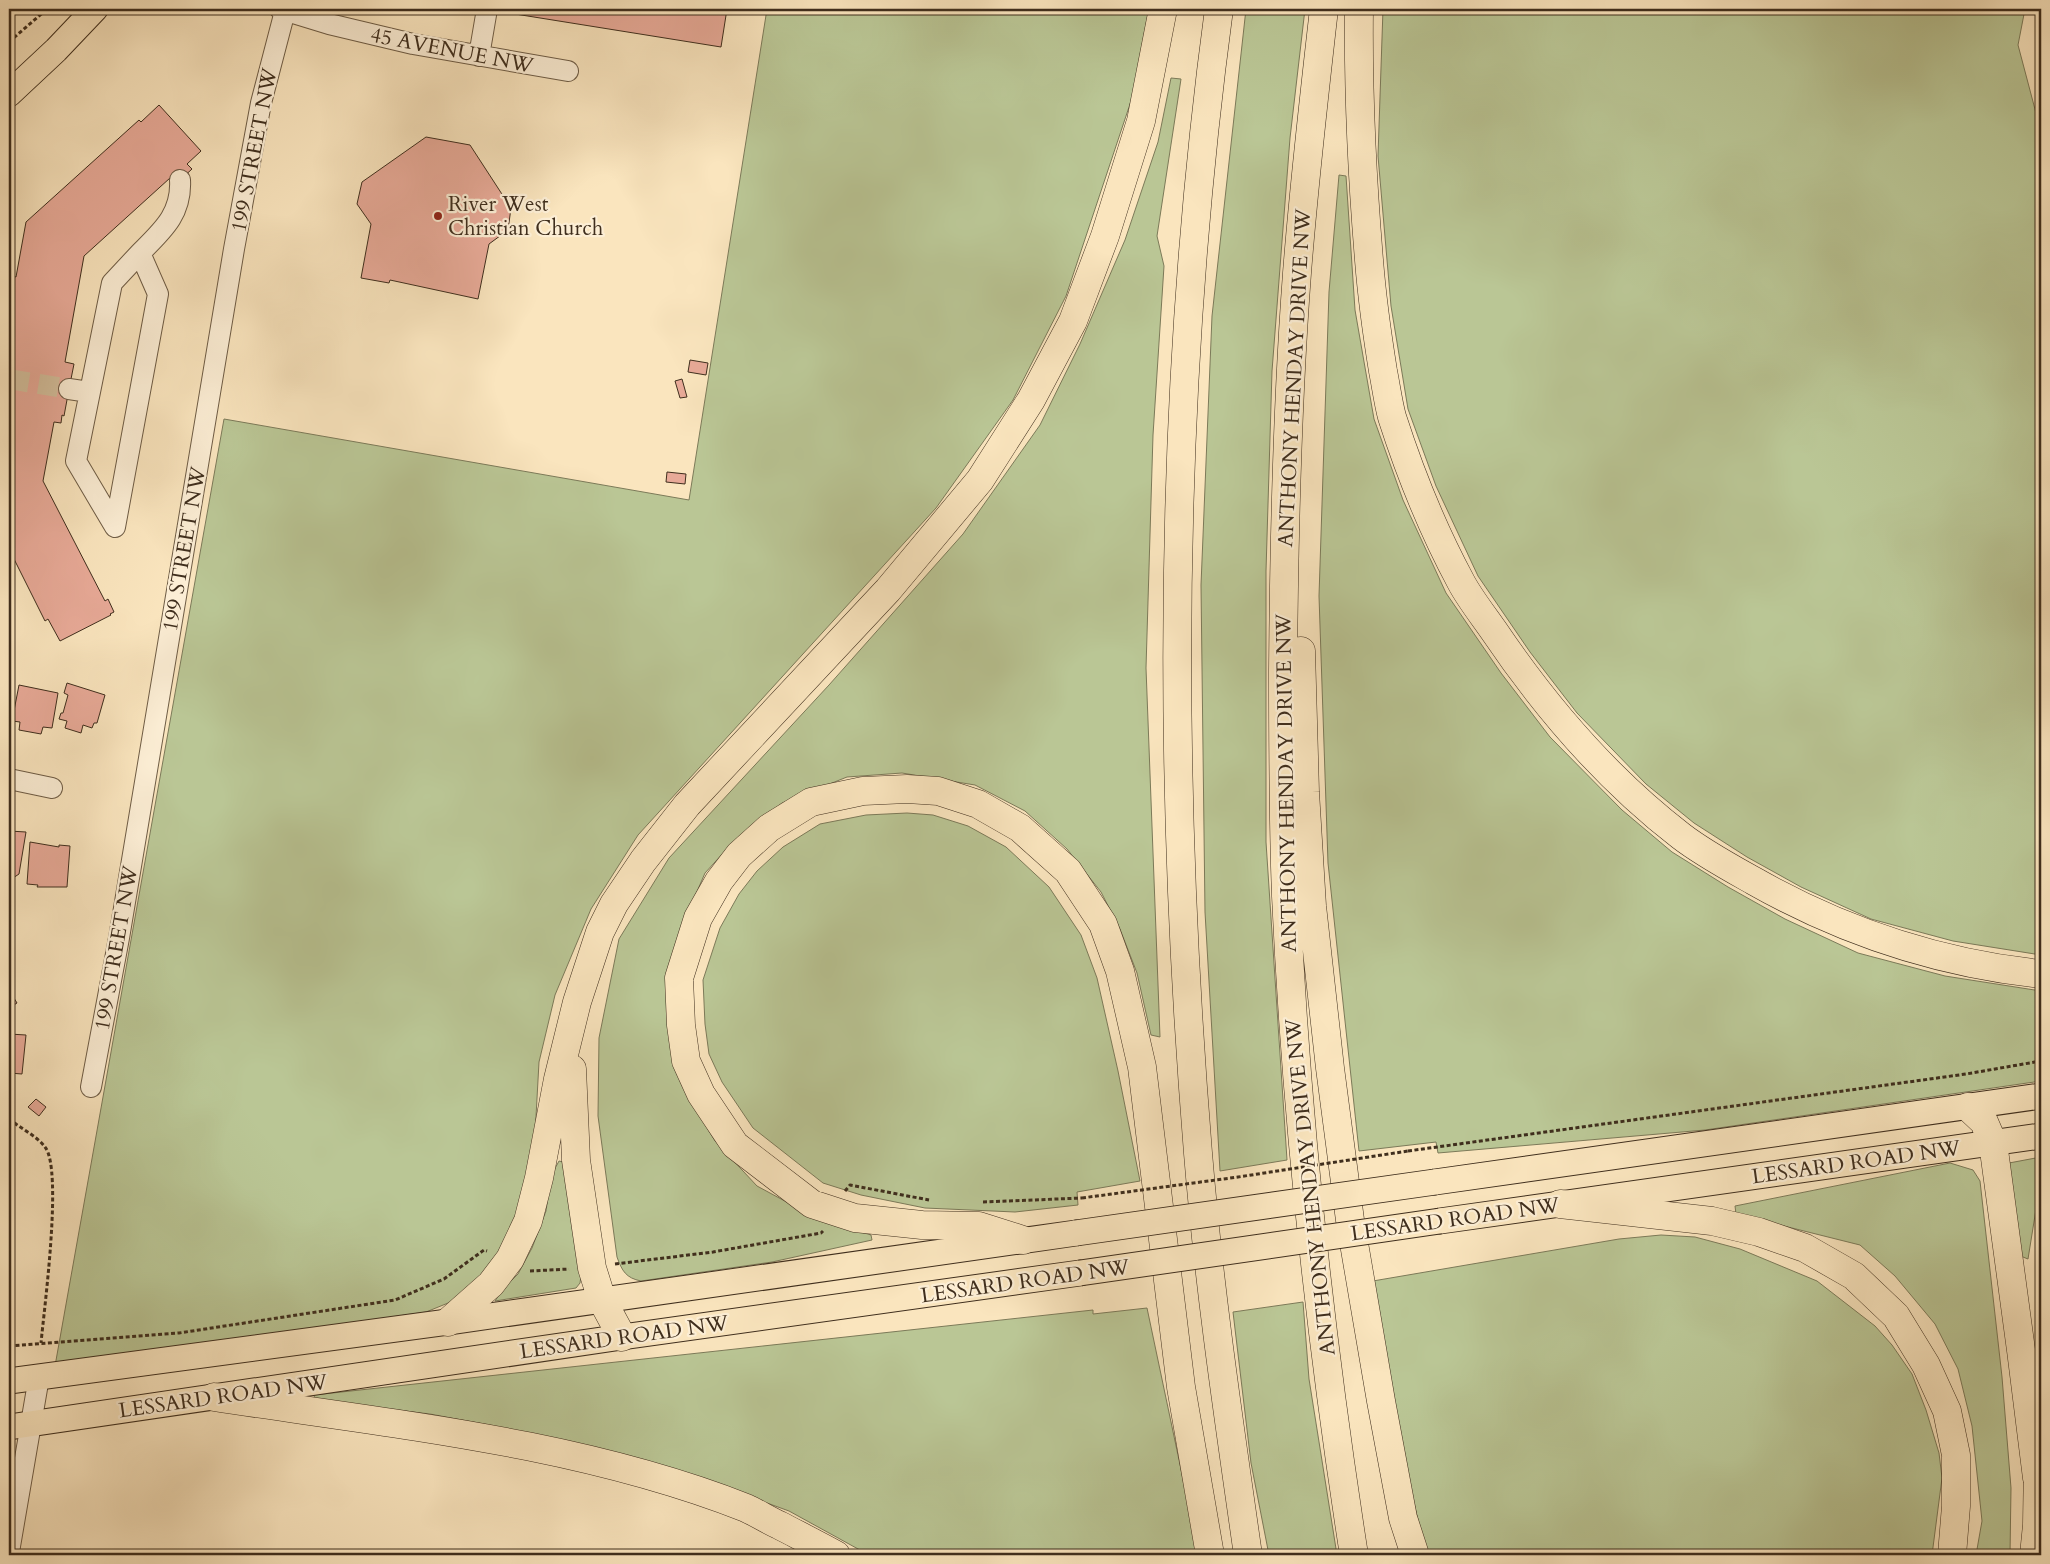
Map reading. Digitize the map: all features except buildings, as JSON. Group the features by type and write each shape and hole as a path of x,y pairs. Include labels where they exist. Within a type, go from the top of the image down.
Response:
{"highway":[{"path":"448,1322 491,1284 510,1259 528,1221 539,1178 558,1079 578,1002 600,932 614,904 643,861 687,804 794,692 900,576 980,480 1031,400 1072,321 1105,236 1141,121 1163,9"},
{"path":"1219,9 1198,202 1186,364 1180,529 1178,683 1184,958 1198,1155 1224,1391 1248,1555"},
{"name":"ANTHONY HENDAY DRIVE NW","path":"1324,9 1297,272 1286,461 1283,789 1291,989 1304,1145 1325,1351 1354,1555"},
{"path":"1359,9 1360,156 1373,308 1391,414 1420,493 1462,584 1515,663 1564,725 1634,797 1683,838 1738,872 1793,903 1837,923 1888,942 1949,959 2041,974"},
{"path":"1286,461 1301,639 1305,792 1312,906 1329,1059 1350,1220 1381,1401 1403,1518 1415,1555"},
{"path":"1023,1240 979,1226 922,1225 855,1218 812,1204 735,1145 701,1094 686,1061 681,1025 679,978 698,918 719,881 739,854 769,828 811,802 863,791 907,789 938,791 978,804 1020,828 1068,871 1103,924 1120,972 1142,1067 1181,1387 1210,1555"},
{"path":"578,1002 572,1047 572,1100 576,1160 592,1268 602,1300 622,1337"},
{"path":"1968,1107 1984,1122 1993,1143 2022,1350 2037,1478"},
{"path":"1560,1204 1712,1221 1759,1232 1805,1248 1854,1276 1896,1316 1926,1366 1947,1411 1956,1455 1956,1506 1952,1555"},
{"path":"214,1397 428,1429 599,1463 675,1484 747,1508 836,1555"},
{"path":"2034,1555 2041,1428"}],"main road":[{"path":"9,94 56,50 95,9"},
{"name":"LESSARD ROAD NW","path":"9,1381 448,1322 2041,1096"},
{"name":"LESSARD ROAD NW","path":"20,1425 622,1337 2041,1136"}],"street":[{"path":"479,56 488,9"},
{"name":"45 AVENUE NW","path":"282,10 367,34 568,71"},
{"name":"199 STREET NW","path":"91,1088 119,938 236,239 261,103 282,10"},
{"path":"140,253 158,294 115,527 76,461 79,391 112,283 175,214 180,180"},
{"path":"9,780 52,788"},
{"path":"9,1552 20,1425 38,1377"}],"path":[{"path":"9,42 46,9"},
{"path":"979,1202 1082,1198 1966,1074 2041,1061"},
{"path":"9,1119 45,1146 52,1161 51,1248 40,1343"},
{"path":"844,1192 850,1184 936,1200"},
{"path":"527,1271 592,1268 713,1252 821,1233 825,1227"},
{"path":"9,1346 179,1333 395,1300 444,1279 484,1250 491,1252"}],"green space":[{"path":"767,9 1149,9 1132,98 1066,296 1013,400 936,508 638,835 591,909 555,995 539,1062 533,1171 517,1234 490,1277 453,1301 426,1312 55,1366 224,419 689,500"},
{"path":"1246,9 1305,9 1290,138 1272,371 1266,571 1266,842 1287,1160 1220,1171 1205,912 1201,585 1212,316"},
{"path":"1383,9 2025,9 2018,45 2041,132 2041,955 1953,941 1871,919 1801,887 1747,857 1694,823 1646,784 1577,713 1530,652 1478,576 1436,486 1408,409 1391,306 1378,156"},
{"path":"1171,78 1181,79 1157,236 1164,266 1153,435 1146,668 1160,1037 1151,1035 1137,973 1120,929 1101,892 1067,849 1025,811 975,785 902,773 847,777 782,803 735,840 705,873 682,926 688,1096 715,1141 757,1186 818,1219 871,1235 872,1240 772,1262 641,1281 632,1278 623,1270 617,1257 598,1116 599,1038 619,939 669,858 829,685 963,534 1040,425 1080,344 1125,240 1158,142"},
{"path":"1339,175 1346,176 1355,310 1374,419 1403,500 1446,593 1501,673 1550,737 1622,810 1672,852 1728,887 1785,919 1858,953 1945,976 2041,991 2041,1081 1705,1130 1438,1153 1436,1142 1359,1151 1328,863 1319,596 1329,292"},
{"path":"907,813 933,815 968,826 1006,847 1049,887 1081,935 1097,978 1140,1181 1077,1192 1078,1205 1015,1212 925,1208 861,1195 823,1183 753,1128 722,1082 709,1054 705,1024 703,980 720,928 739,894 757,871 783,847 820,824 866,815"},
{"path":"2041,1157 2041,1194 2037,1203 2028,1259 2021,1254 2009,1163"},
{"path":"559,1161 563,1162 581,1276 580,1283 576,1288 495,1301 503,1289 518,1274 532,1248 546,1211 551,1176"},
{"path":"1950,1163 1973,1170 1980,1181 2002,1377 2011,1488 2010,1555 1976,1555 1982,1521 1972,1426 1958,1369 1935,1324 1895,1276 1860,1245 1736,1214 1735,1206"},
{"path":"1661,1235 1695,1237 1740,1249 1817,1281 1875,1326 1892,1345 1912,1374 1926,1410 1939,1453 1942,1478 1932,1555 1430,1555 1423,1540 1399,1443 1367,1282 1619,1239"},
{"path":"1303,1302 1309,1379 1337,1555 1269,1555 1251,1463 1233,1312"},
{"path":"1147,1308 1199,1555 869,1555 789,1511 679,1471 489,1425 430,1414 315,1400 314,1395 1093,1310 1093,1314"}],"tunnel":[{"path":"9,379 69,389"}],"place":[{"name":"River West Christian Church","path":"438,216"}]}
